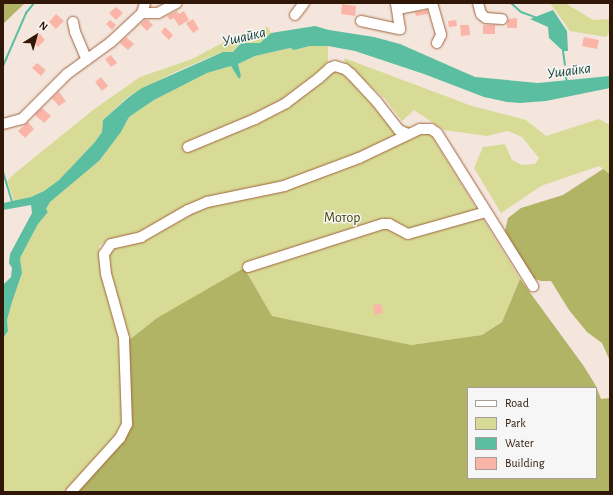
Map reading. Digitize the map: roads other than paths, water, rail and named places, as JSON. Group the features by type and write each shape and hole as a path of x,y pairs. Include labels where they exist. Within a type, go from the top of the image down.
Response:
{"street":[{"path":"3,124 22,118 67,74 111,42 144,8 158,13 177,3"},
{"path":"295,15 304,3"},
{"path":"361,21 400,29 397,6 431,3 441,36 436,43"},
{"path":"478,3 481,14 486,18 502,19"},
{"path":"73,22 75,32 87,60"},
{"path":"188,147 255,119 286,103 330,68 335,66 345,69 351,74 377,102 399,130 408,134"},
{"path":"72,492 120,438 127,424 124,338 112,298 104,261 104,254 109,246 116,242 140,237 188,210 207,202 284,186 358,158 408,134 426,128 432,129 437,133 533,286"},
{"path":"248,267 383,224 390,224 408,234 486,212"}],"water":[{"path":"553,10 567,31 568,51 563,51 549,38 548,27 530,19"},
{"path":"315,26 329,30 374,37 400,44 475,77 538,83 610,76 610,88 546,101 520,103 507,102 484,97 424,74 355,51 328,46 310,46 294,50 290,48 255,56 238,64 241,76 239,79 231,66 207,73 154,100 129,117 121,132 99,161 50,202 46,209 48,212 38,224 20,258 22,273 7,320 8,331 3,338 3,285 11,277 12,268 9,263 10,254 32,213 31,205 3,210 3,203 31,197 44,191 59,180 94,143 102,132 103,120 129,97 142,88 223,52 233,52 241,43 260,43 271,33"}],"waterway":[{"path":"3,66 26,13 34,3"},
{"path":"511,3 521,12 535,17"},
{"name":"Ушайка","path":"563,51 565,65"},
{"name":"Ушайка","path":"566,77 567,84"},
{"path":"3,172 12,201"}],"park label":[{"name":"Мотор","path":"342,218"}]}
